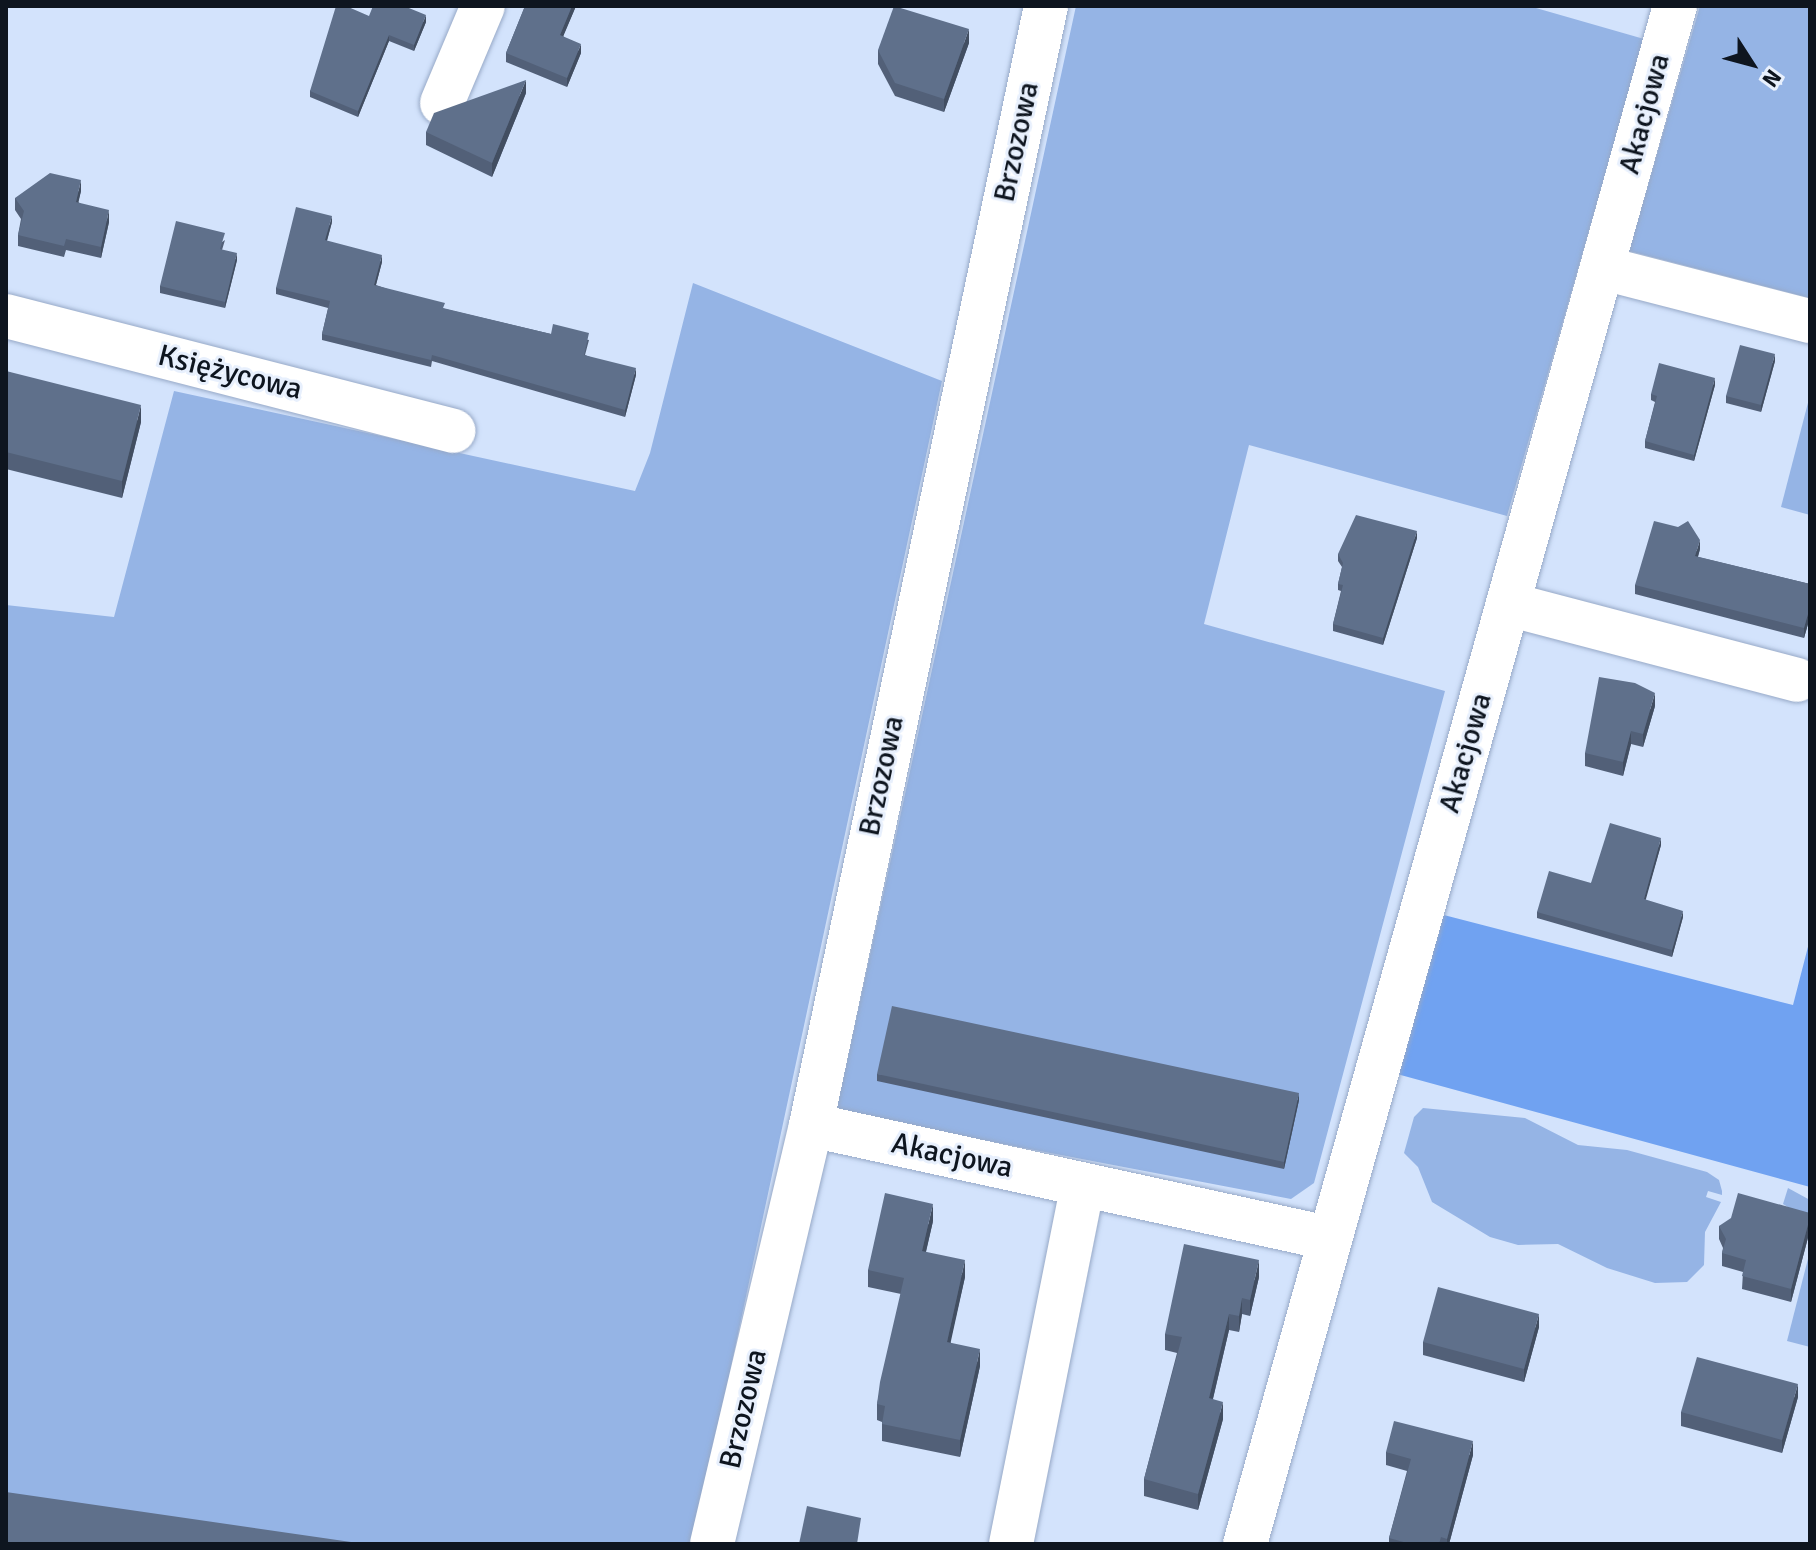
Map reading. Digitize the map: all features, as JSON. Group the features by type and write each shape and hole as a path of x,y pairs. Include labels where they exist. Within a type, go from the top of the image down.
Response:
{"street":[{"path":"442,103 483,6"},
{"name":"Brzozowa","path":"712,1544 811,1125 1046,6"},
{"name":"Akacjowa","path":"1245,1544 1328,1238 1675,6"},
{"path":"1603,268 1810,321"},
{"name":"Księżycowa","path":"6,316 453,431"},
{"path":"1508,604 1797,680"},
{"name":"Akacjowa","path":"811,1125 1328,1238"},
{"path":"1011,1544 1083,1185"}],"shaded area":[{"path":"1076,6 1529,6 1644,39 1507,516 1249,445 1204,624 1445,691 1314,1183 1291,1199 836,1112"},
{"path":"1700,6 1810,6 1810,298 1629,251"},
{"path":"693,283 942,381 693,1544 6,1544 6,605 114,617 174,391 635,491 650,453"},
{"path":"1810,395 1810,515 1781,507"},
{"path":"1440,914 1793,1005 1810,939 1810,1187 1397,1074"},
{"path":"1423,1108 1525,1118 1578,1145 1627,1150 1707,1172 1719,1180 1722,1195 1708,1191 1706,1197 1721,1202 1705,1232 1704,1265 1687,1282 1655,1283 1607,1268 1558,1244 1518,1245 1490,1237 1432,1202 1418,1167 1404,1153 1414,1117"},
{"path":"1788,1188 1810,1200 1810,1221 1783,1204"},
{"path":"1810,1251 1810,1347 1787,1341"}],"building":[{"path":"336,6 346,6 369,16 373,6 404,6 426,15 414,45 389,35 358,111 310,91"},
{"path":"525,6 572,6 560,35 581,44 567,78 506,53"},
{"path":"894,6 969,29 944,99 895,83 878,50"},
{"path":"526,80 492,163 426,132 434,113"},
{"path":"50,173 81,180 76,202 109,210 101,247 66,239 64,246 18,235 24,211 15,198"},
{"path":"296,207 332,216 325,240 382,255 374,285 445,303 443,308 551,334 553,324 589,333 584,355 636,368 625,410 432,355 431,360 322,334 330,301 276,288"},
{"path":"176,221 225,233 220,249 237,253 225,302 160,286"},
{"path":"1740,345 1775,354 1761,405 1726,396"},
{"path":"1659,363 1715,378 1694,455 1645,441 1657,396 1651,394"},
{"path":"6,371 141,405 122,481 6,452"},
{"path":"1356,515 1417,531 1383,638 1333,624 1343,585 1338,584 1343,563 1338,554"},
{"path":"1654,521 1678,527 1688,521 1700,540 1695,556 1810,584 1810,607 1804,628 1635,585"},
{"path":"1599,677 1635,683 1655,693 1643,734 1631,731 1623,762 1585,753"},
{"path":"1610,823 1661,838 1644,899 1683,911 1672,950 1537,912 1549,871 1591,883"},
{"path":"892,1006 1299,1093 1284,1162 877,1074"},
{"path":"885,1193 933,1204 922,1251 965,1260 947,1342 980,1349 960,1440 882,1424 885,1406 877,1404 880,1382 904,1278 868,1270"},
{"path":"1738,1193 1810,1213 1791,1289 1742,1276 1746,1260 1722,1253 1726,1239 1719,1226 1731,1218"},
{"path":"1184,1244 1259,1260 1250,1300 1242,1298 1239,1316 1229,1314 1209,1398 1223,1402 1198,1494 1144,1479 1182,1337 1165,1334"},
{"path":"1438,1287 1539,1314 1524,1369 1423,1342"},
{"path":"1697,1357 1798,1384 1782,1440 1681,1412"},
{"path":"1394,1421 1473,1441 1447,1539 1441,1537 1439,1544 1411,1544 1389,1538 1411,1459 1386,1452"},
{"path":"6,1492 351,1542 351,1544 6,1544"},
{"path":"807,1506 861,1518 857,1544 799,1544"}]}
